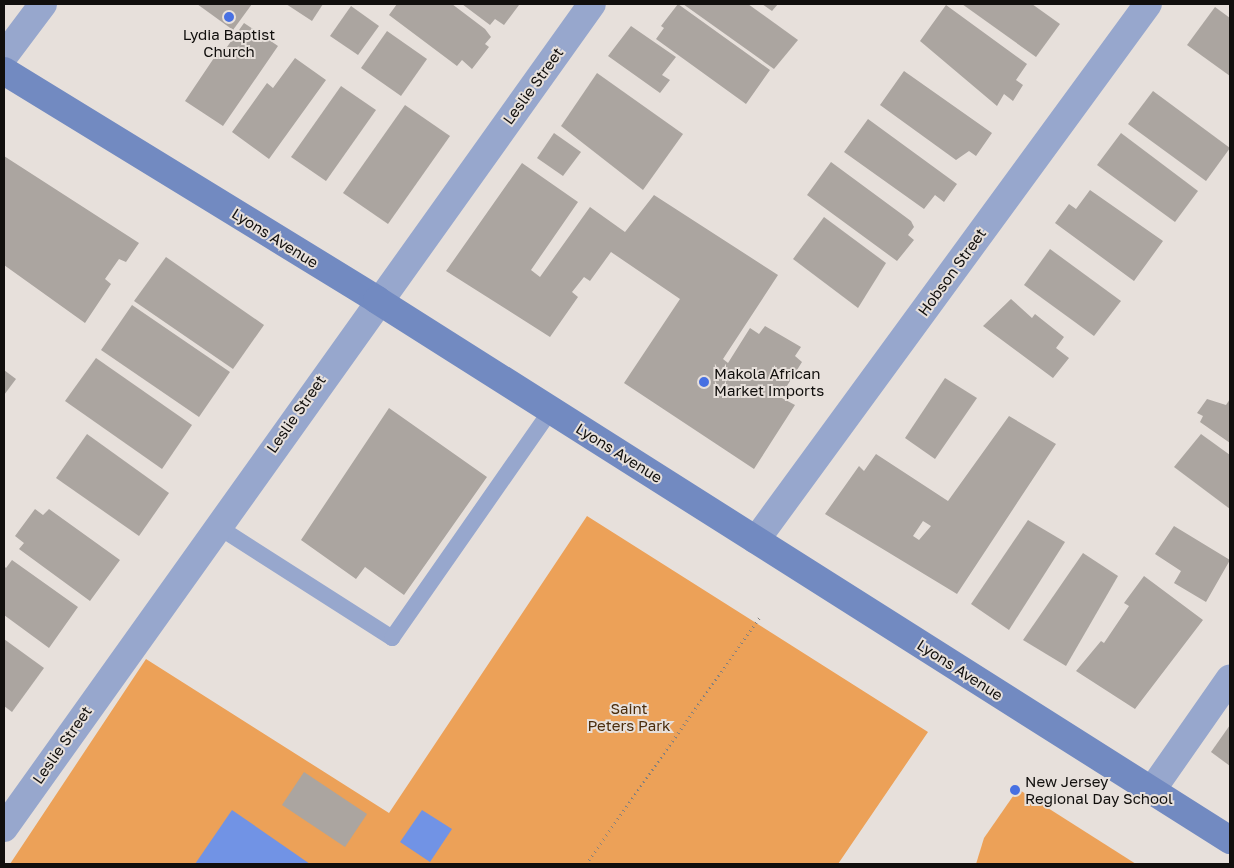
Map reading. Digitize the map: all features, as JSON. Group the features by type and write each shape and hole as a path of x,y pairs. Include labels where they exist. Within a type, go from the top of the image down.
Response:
{"main road":[{"name":"Lyons Avenue","path":"4,71 378,300 1230,840"}],"street":[{"path":"4,56 43,4"},
{"name":"Leslie Street","path":"4,828 378,300 592,4"},
{"name":"Hobson Street","path":"756,540 1148,4"},
{"path":"1152,790 1230,678"}],"lane":[{"path":"217,526 392,638 551,410"}],"path":[{"path":"586,864 761,615"}],"green space":[{"name":"Saint Peters Park","path":"587,516 928,732 838,864 10,864 146,659 389,813"},
{"path":"1018,789 1136,864 976,864 984,838"}],"water":[{"path":"232,810 310,864 195,864"},
{"path":"422,810 452,829 430,862 400,842"}],"building":[{"name":"Lydia Baptist Church","path":"197,4 252,4 233,30"},
{"path":"286,4 323,4 312,21"},
{"path":"397,4 452,4 485,29 491,37 485,44 489,47 472,69 462,60 457,66 389,15"},
{"path":"462,4 519,5 504,25 495,19 490,25"},
{"path":"678,4 770,70 746,104 656,39 664,28 661,26"},
{"path":"683,4 748,4 798,40 774,69"},
{"path":"762,4 778,4 772,11"},
{"path":"962,4 1032,4 1060,24 1036,57"},
{"path":"946,5 1027,64 1016,80 1023,85 1013,101 1004,94 997,106 920,41"},
{"path":"351,6 379,26 358,55 330,36"},
{"path":"1215,7 1230,18 1230,76 1187,45"},
{"path":"244,23 278,46 223,126 185,101 218,52 222,54"},
{"path":"631,26 676,57 662,75 670,80 660,93 608,56"},
{"path":"387,31 427,59 401,96 361,68"},
{"path":"295,58 326,80 269,159 232,132 267,83 273,88"},
{"path":"904,71 992,133 976,156 969,151 956,160 880,105"},
{"path":"597,73 683,134 643,190 561,126"},
{"path":"341,86 376,110 326,181 291,157"},
{"path":"1153,91 1230,148 1206,181 1128,124"},
{"path":"405,105 450,136 388,224 343,193"},
{"path":"868,119 957,184 944,202 935,195 924,209 844,152"},
{"path":"554,133 581,152 563,176 537,158"},
{"path":"1121,133 1198,191 1175,222 1097,165"},
{"path":"4,156 139,243 126,262 119,259 105,279 111,284 85,323 4,265"},
{"path":"831,162 911,221 914,227 908,235 914,240 897,261 807,195"},
{"path":"522,163 578,202 531,270 540,277 590,207 625,232 654,195 778,275 723,359 728,363 750,328 759,334 765,326 801,347 795,356 802,362 780,397 795,405 754,469 624,383 680,299 611,252 590,281 584,277 572,292 578,297 550,337 446,271"},
{"path":"1090,190 1163,241 1134,281 1055,223 1069,204 1076,209"},
{"path":"824,217 886,263 858,308 793,259"},
{"path":"1050,249 1121,301 1094,336 1024,285"},
{"path":"166,257 264,325 233,369 134,301"},
{"path":"1011,299 1032,318 1035,314 1064,337 1056,348 1069,358 1053,378 983,326"},
{"path":"132,305 230,372 199,417 101,350"},
{"path":"96,358 192,425 162,469 65,401"},
{"path":"4,370 16,379 4,395"},
{"path":"945,378 977,398 935,459 905,438"},
{"path":"1207,399 1226,405 1230,399 1230,443 1200,422 1203,416 1197,413"},
{"path":"389,408 487,477 404,595 365,567 356,579 301,540"},
{"path":"1009,416 1056,444 957,594 825,514 859,466 864,471 876,454 948,501","holes":["923,521 931,526 919,540 913,536"]},
{"path":"87,434 169,493 139,536 56,478"},
{"path":"1201,434 1230,455 1230,509 1174,467"},
{"path":"35,509 43,515 49,509 120,560 90,601 19,549 24,543 15,536"},
{"path":"1028,520 1065,542 1009,630 971,604"},
{"path":"1174,526 1230,560 1206,602 1174,583 1181,571 1155,554"},
{"path":"1083,553 1118,576 1066,666 1023,640"},
{"path":"12,560 78,607 49,648 4,615 4,566 6,568"},
{"path":"1144,576 1203,620 1135,709 1076,671 1101,641 1104,643 1129,606 1124,603"},
{"path":"4,639 44,668 12,712 4,706"},
{"path":"1230,725 1230,766 1211,752"},
{"path":"304,772 367,814 345,847 282,805"}],"place":[{"name":"Lydia Baptist Church","path":"229,17"},
{"name":"Makola African Market Imports","path":"704,382"},
{"name":"New Jersey Regional Day School","path":"1015,790"}]}
